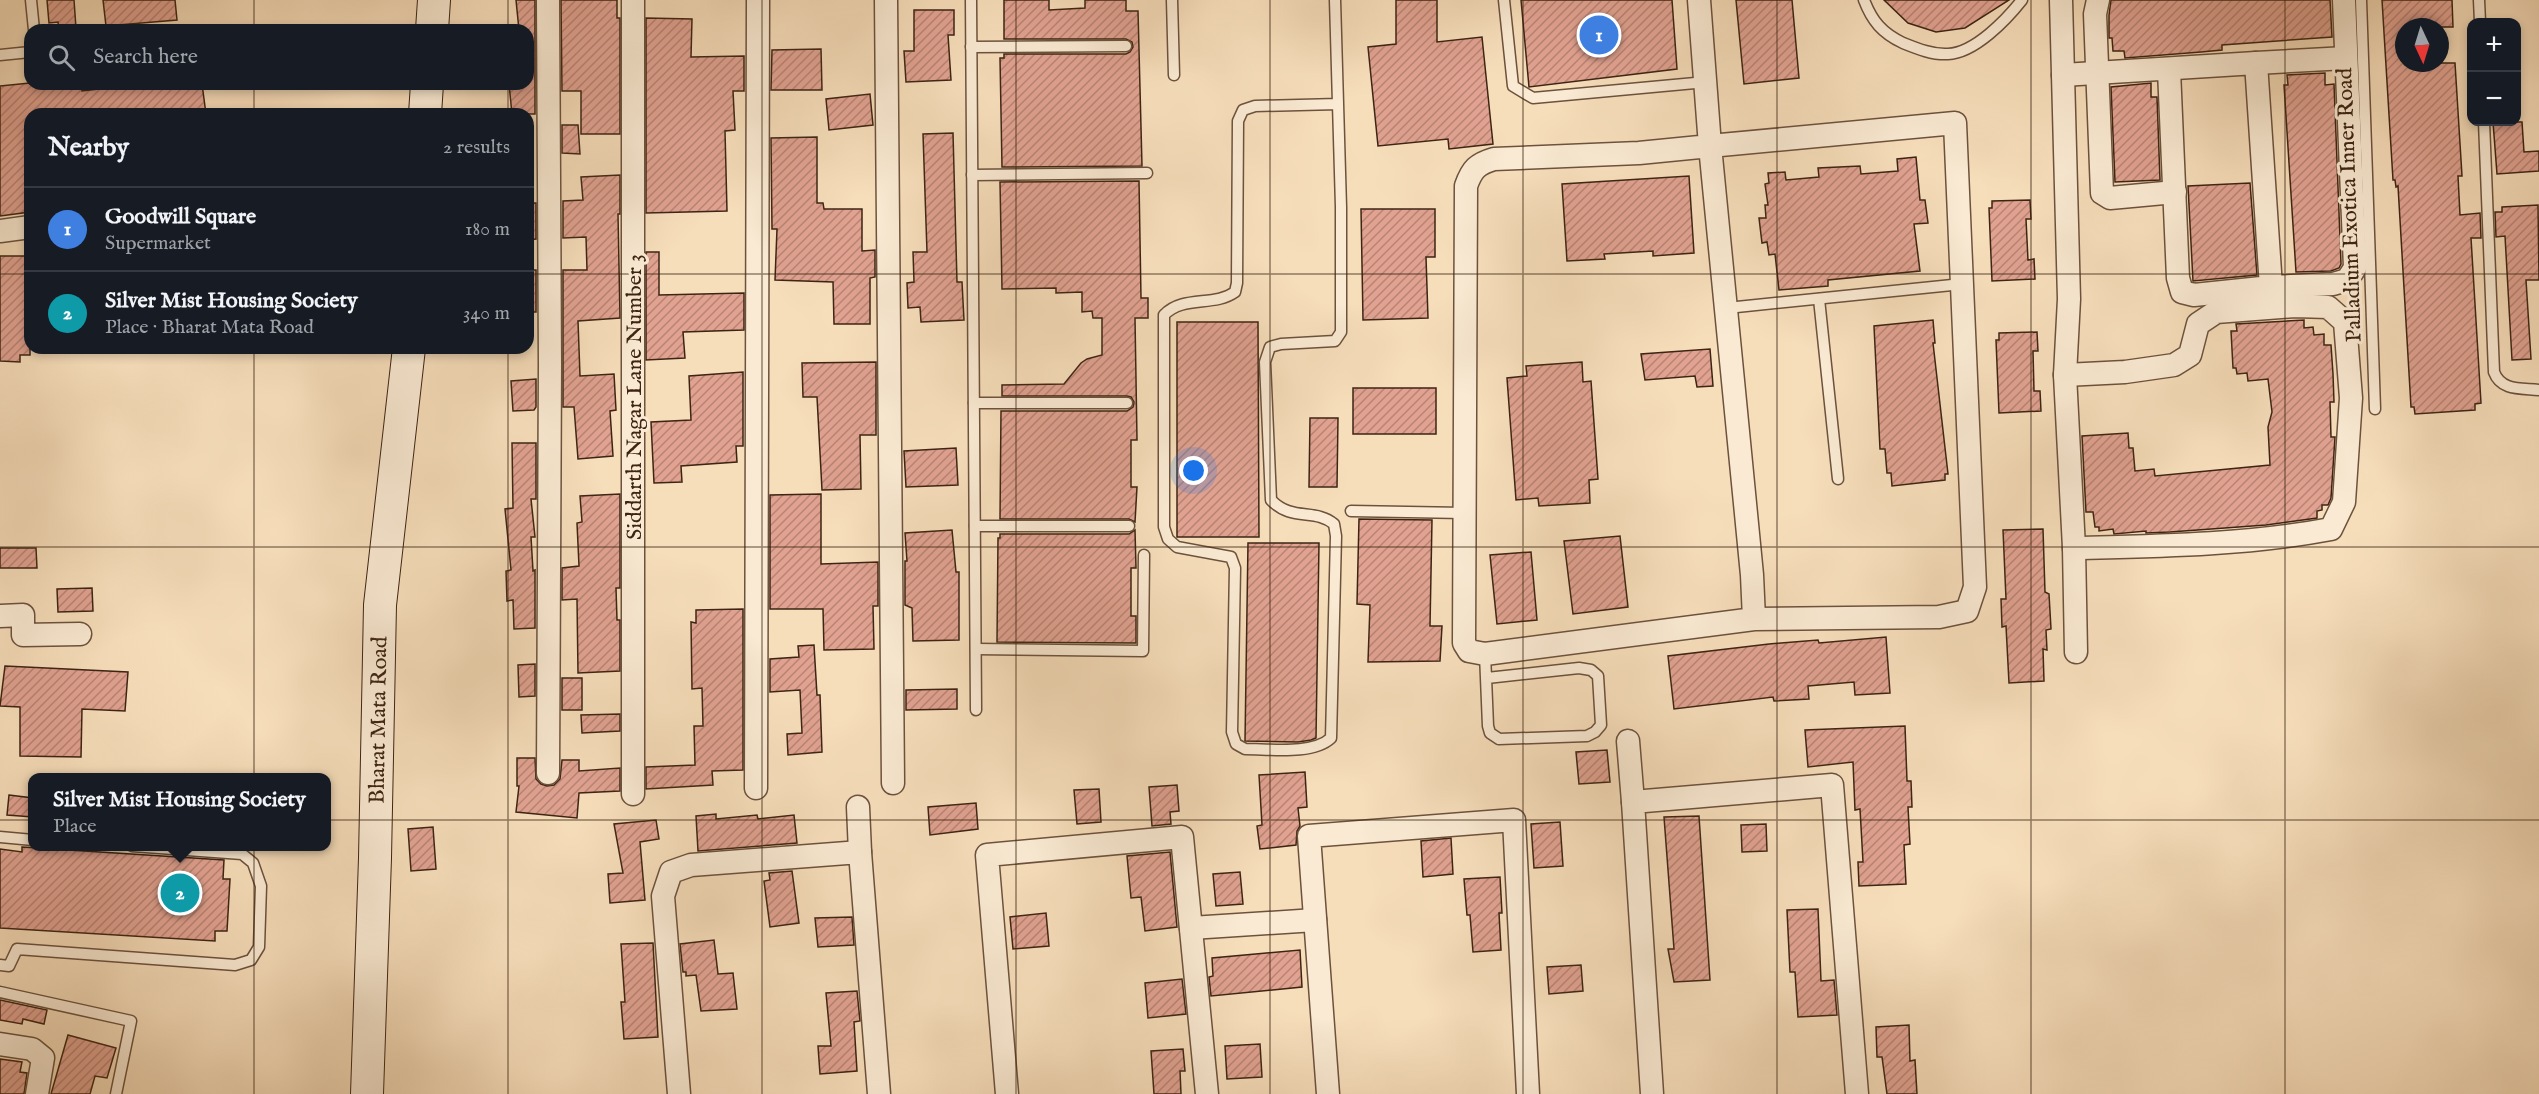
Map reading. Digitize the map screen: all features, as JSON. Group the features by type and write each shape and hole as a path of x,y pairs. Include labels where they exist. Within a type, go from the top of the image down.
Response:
{"street":[{"path":"432,24 434,0"},
{"path":"548,0 550,353 548,773"},
{"name":"Siddarth Nagar Lane Number 3","path":"633,0 633,794"},
{"path":"756,788 758,0"},
{"path":"886,0 893,783"},
{"path":"1699,0 1710,146 1727,308 1754,619"},
{"path":"2061,0 2069,299 2065,375 2074,548 2076,652"},
{"path":"2098,0 2095,14 2102,193 2110,198 2175,192"},
{"path":"2169,70 2178,278 2182,292 2194,295 2271,287 2333,284 2347,280 2355,268 2344,0"},
{"path":"2063,75 2346,58"},
{"path":"2256,63 2271,287"},
{"path":"425,108 426,90"},
{"path":"1955,123 1962,284 1975,587 1967,611 1939,617 1754,619 1485,654 1468,651 1464,643 1466,186 1471,172 1479,163 1494,159 1639,153 1955,123"},
{"path":"0,231 24,228"},
{"path":"2065,375 2125,372 2174,365 2190,355 2198,324 2216,312 2295,306 2328,307 2345,322 2351,398 2348,444 2344,502 2331,528 2294,535 2202,545 2074,548"},
{"name":"Bharat Mata Road","path":"367,1094 380,605 407,354"},
{"path":"0,616 23,615 23,635 80,634"},
{"path":"1628,741 1652,1094"},
{"path":"1633,802 1832,785 1857,1094"},
{"path":"858,807 879,1094"},
{"path":"1328,1094 1309,836 1514,820 1528,1094"},
{"path":"1007,1094 987,855 1182,837 1207,1094"},
{"path":"679,1094 663,896 671,873 691,865 860,852"},
{"path":"1191,928 1315,920"},
{"path":"0,1044 32,1049 43,1058 36,1094"}],"lane":[{"path":"31,0 33,24"},
{"path":"971,0 976,710"},
{"path":"1172,0 1174,75"},
{"path":"1335,0 1341,207 1341,332 1335,341 1281,344 1270,347 1265,362 1271,500 1287,513 1327,518 1334,524 1336,536 1331,738 1323,745 1310,748 1245,749 1236,744 1232,732 1235,568 1231,557 1177,547 1168,539 1164,527 1164,315 1177,305 1227,298 1235,292 1237,283 1238,121 1243,110 1255,106 1338,104"},
{"path":"1504,0 1513,87 1533,99 1706,82"},
{"path":"1864,0 1871,20 1897,40 1921,51 1950,54 1971,46 2003,24 2022,0"},
{"name":"Palladium Exotica Inner Road","path":"2361,0 2375,409"},
{"path":"2479,0 2480,18"},
{"path":"971,47 1126,46"},
{"path":"0,55 24,53"},
{"path":"2484,126 2494,372 2497,380 2503,386 2539,390"},
{"path":"972,175 1147,173"},
{"path":"1727,308 1962,284"},
{"path":"1819,299 1838,479"},
{"path":"974,404 1127,403"},
{"path":"1351,511 1464,513"},
{"path":"975,526 1129,526"},
{"path":"975,649 1143,651 1144,555"},
{"path":"1485,654 1488,726 1490,733 1499,740 1587,736 1601,725 1598,676 1591,670 1579,668 1487,678"},
{"path":"0,837 28,840"},
{"path":"0,965 9,966 17,949 235,965 251,960 259,947 261,886 253,863 242,854 201,851"},
{"path":"0,992 130,1021 116,1094"}],"building":[{"path":"47,0 74,0 76,24 49,23"},
{"path":"103,0 175,0 177,20 106,24"},
{"path":"516,0 535,0 535,114 534,108 511,108 510,90 534,90 534,24 518,24"},
{"path":"561,0 617,0 617,18 620,18 620,134 581,134 581,91 562,91"},
{"path":"1004,0 1049,0 1049,10 1085,8 1085,0 1126,0 1126,11 1138,11 1142,166 1002,167 1000,58 1004,58 1004,54 1126,54 1133,47 1132,42 1126,39 1004,39"},
{"path":"1396,0 1437,0 1437,42 1482,37 1493,144 1449,149 1448,139 1378,146 1368,47 1396,44"},
{"path":"1521,0 1672,0 1677,69 1529,87"},
{"path":"1736,0 1792,0 1799,78 1744,84"},
{"path":"1884,0 2009,0 1965,28 1936,32 1908,23"},
{"path":"2111,0 2330,0 2332,37 2222,45 2222,50 2125,58 2124,51 2113,51 2112,38 2109,38"},
{"path":"2382,0 2452,0 2453,27 2449,27 2449,18 2395,18 2395,72 2449,72 2449,63 2455,63 2462,176 2458,176 2460,215 2480,213 2481,238 2471,238 2481,403 2475,404 2475,410 2415,414 2414,407 2411,407 2398,186 2396,187 2395,180 2393,180"},
{"path":"914,10 954,10 954,35 948,35 951,80 906,82 904,51 914,51"},
{"path":"646,18 692,19 691,57 744,56 744,91 733,91 735,130 725,131 727,211 646,213"},
{"path":"821,49 822,90 771,90 772,50"},
{"path":"2325,73 2325,85 2334,84 2341,264 2339,268 2331,271 2296,272 2284,85 2288,85 2287,75"},
{"path":"2151,83 2151,97 2157,97 2160,180 2115,182 2111,87"},
{"path":"24,84 24,90 203,90 205,108 24,108 24,213 0,216 0,86"},
{"path":"870,94 873,125 829,130 826,99"},
{"path":"2522,122 2524,152 2539,151 2539,171 2497,174 2493,126 2521,126"},
{"path":"562,125 578,125 580,154 562,153"},
{"path":"953,133 957,282 962,282 964,320 921,322 920,307 908,308 907,283 914,282 913,252 927,252 923,134"},
{"path":"817,137 817,203 823,203 824,209 862,209 862,251 875,250 875,277 870,278 870,324 834,324 833,282 775,280 777,229 772,229 771,138"},
{"path":"1916,157 1920,200 1925,200 1928,223 1914,224 1920,271 1828,280 1828,286 1779,290 1775,254 1769,255 1767,242 1762,243 1759,218 1766,218 1765,205 1768,205 1765,184 1769,183 1768,173 1785,172 1786,180 1819,177 1818,168 1860,166 1861,174 1898,171 1897,159"},
{"path":"620,175 620,214 618,214 620,318 578,321 580,376 614,374 616,410 610,411 613,456 578,459 574,407 563,407 563,270 587,270 586,237 563,238 563,201 583,200 581,177"},
{"path":"1689,176 1694,253 1653,256 1653,251 1604,254 1605,259 1567,261 1562,184"},
{"path":"1139,181 1141,298 1148,298 1148,318 1135,318 1137,440 1131,440 1131,487 1137,487 1135,522 1129,519 1000,519 1001,411 1127,411 1133,407 1134,402 1131,397 1127,396 1002,396 1002,385 1064,384 1081,363 1102,355 1102,318 1093,318 1092,311 1082,312 1082,292 1056,293 1056,288 1002,289 1000,182"},
{"path":"2250,183 2257,275 2193,281 2188,186"},
{"path":"2030,200 2031,219 2026,219 2028,260 2034,259 2035,279 1992,281 1989,208 1992,208 1992,201"},
{"path":"534,203 536,203 536,239 534,239"},
{"path":"2538,205 2539,280 2526,280 2531,359 2512,360 2505,236 2496,237 2495,212 2502,212 2502,207"},
{"path":"1361,209 1435,209 1435,257 1426,257 1428,318 1363,320"},
{"path":"646,252 659,252 659,295 744,293 744,330 683,332 685,358 646,360"},
{"path":"0,256 24,256 24,354 30,355 20,355 20,362 0,361"},
{"path":"534,270 536,270 536,312 534,312"},
{"path":"1933,320 1935,343 1933,343 1948,474 1945,474 1945,480 1892,486 1891,473 1887,473 1885,449 1880,449 1874,326"},
{"path":"2304,320 2304,328 2313,327 2314,335 2324,334 2324,345 2331,345 2333,374 2334,402 2330,402 2331,437 2335,437 2331,498 2328,505 2322,505 2322,510 2317,511 2317,518 2266,525 2170,532 2146,533 2146,531 2114,534 2113,529 2099,531 2099,527 2095,527 2093,512 2086,512 2082,436 2128,433 2129,448 2133,448 2135,471 2154,469 2155,476 2270,465 2268,427 2272,412 2268,379 2248,381 2247,373 2237,374 2236,368 2233,368 2231,331 2237,331 2236,324"},
{"path":"1177,322 1258,322 1259,537 1177,537"},
{"path":"2037,332 2038,351 2033,351 2034,391 2040,391 2041,411 1999,413 1996,340 1999,340 1999,333"},
{"path":"1710,349 1713,386 1697,387 1695,376 1645,380 1641,354"},
{"path":"876,362 876,435 860,435 861,489 822,490 817,397 803,397 802,363"},
{"path":"1582,362 1583,382 1591,381 1598,479 1589,480 1590,503 1539,506 1538,498 1516,500 1507,378 1527,376 1526,366"},
{"path":"743,372 743,446 736,446 737,462 681,466 682,482 654,483 651,422 691,420 689,376"},
{"path":"536,379 536,407 534,410 513,411 511,381"},
{"path":"1353,388 1436,388 1436,434 1353,434"},
{"path":"1310,418 1338,418 1337,487 1309,487"},
{"path":"512,443 536,443 536,499 531,499 535,537 531,537 533,571 535,570 535,628 514,629 513,600 507,601 506,571 511,570 505,509 513,508"},
{"path":"956,448 958,485 906,487 904,451"},
{"path":"620,494 620,588 616,588 617,620 620,620 620,671 578,673 577,599 562,600 562,568 579,566 577,523 582,522 580,496"},
{"path":"821,494 821,564 878,562 878,606 873,606 874,649 824,650 823,609 770,609 770,495"},
{"path":"1359,519 1432,520 1430,626 1442,626 1440,661 1368,662 1370,605 1357,604"},
{"path":"2043,529 2045,592 2049,594 2051,629 2046,630 2047,650 2043,649 2044,681 2009,683 2006,626 2002,627 2001,599 2006,599 2003,530"},
{"path":"952,530 956,572 959,572 959,640 913,641 912,608 905,605 905,561 907,561 905,533"},
{"path":"1135,530 1136,568 1131,568 1131,616 1136,616 1136,643 997,642 998,538 1000,534 1129,534"},
{"path":"1620,536 1628,607 1573,614 1564,541"},
{"path":"1248,543 1319,543 1316,738 1311,740 1298,742 1245,741"},
{"path":"0,548 36,548 37,568 0,568"},
{"path":"1531,552 1537,620 1497,624 1490,555"},
{"path":"92,588 93,611 58,612 57,589"},
{"path":"743,609 743,770 712,771 713,785 646,789 646,767 695,765 694,726 703,726 702,688 692,689 691,622 696,623 696,610"},
{"path":"1886,637 1890,693 1855,695 1854,682 1808,686 1809,699 1774,701 1773,697 1674,709 1668,656 1769,644 1818,640 1819,643"},
{"path":"814,645 817,695 820,695 822,752 788,755 787,734 802,733 800,690 770,692 770,659 799,657 798,646"},
{"path":"535,664 535,696 519,697 518,665"},
{"path":"5,666 128,672 125,711 82,709 81,757 20,756 20,707 0,706"},
{"path":"562,678 582,678 582,710 562,710"},
{"path":"957,689 957,709 906,710 906,690"},
{"path":"620,714 620,731 582,733 581,715"},
{"path":"1905,726 1907,781 1911,781 1912,807 1908,807 1910,844 1904,845 1906,884 1859,886 1858,862 1863,862 1860,809 1855,810 1853,762 1808,767 1805,730"},
{"path":"1607,750 1610,782 1579,784 1576,752"},
{"path":"517,758 535,758 536,779 547,786 554,785 560,779 562,760 579,760 579,771 620,768 620,791 579,793 577,818 516,812 519,786 517,786"},
{"path":"1305,772 1307,807 1298,808 1300,826 1297,831 1296,845 1260,849 1257,826 1262,825 1259,775"},
{"path":"1177,785 1179,811 1170,812 1171,824 1152,826 1149,787"},
{"path":"1099,789 1101,822 1077,824 1074,790"},
{"path":"9,795 28,797 28,817 7,815"},
{"path":"976,803 978,829 930,835 928,807"},
{"path":"716,814 716,819 757,815 758,819 794,815 797,843 698,851 696,816"},
{"path":"1699,816 1710,980 1674,982 1668,949 1674,949 1664,817"},
{"path":"656,820 659,839 640,842 645,900 610,903 608,874 623,873 614,824"},
{"path":"1560,822 1563,866 1534,868 1531,824"},
{"path":"1766,824 1767,851 1742,852 1741,825"},
{"path":"433,827 436,869 411,871 408,829"},
{"path":"1451,838 1453,874 1423,877 1421,841"},
{"path":"22,847 28,847 28,851 84,851 224,860 223,879 230,879 227,931 215,931 215,941 0,928 0,849 22,852"},
{"path":"1170,852 1177,927 1145,931 1141,897 1131,898 1127,856"},
{"path":"792,871 799,923 770,927 764,881 770,880 769,873"},
{"path":"1240,872 1243,904 1216,906 1213,874"},
{"path":"1500,877 1501,950 1473,952 1464,879"},
{"path":"1818,909 1821,981 1834,980 1837,1015 1798,1017 1795,972 1790,972 1787,910"},
{"path":"1046,913 1049,946 1013,949 1010,917"},
{"path":"852,917 854,945 818,947 815,918"},
{"path":"714,940 718,974 733,973 737,1009 701,1011 696,975 686,976 686,972 683,972 680,944"},
{"path":"653,943 658,1037 624,1039 621,1002 625,1002 621,944"},
{"path":"1300,950 1302,987 1211,996 1209,977 1213,976 1212,958"},
{"path":"1581,965 1583,991 1549,994 1547,967"},
{"path":"1182,979 1186,1014 1148,1018 1145,983"},
{"path":"857,991 860,1021 854,1022 857,1071 820,1074 818,1046 831,1046 826,993"},
{"path":"0,1000 47,1010 44,1024 23,1019 22,1024 0,1020"},
{"path":"1909,1025 1910,1061 1915,1060 1917,1094 1887,1094 1882,1057 1877,1057 1876,1027"},
{"path":"68,1035 116,1048 107,1078 95,1076 90,1094 51,1094"},
{"path":"1260,1044 1262,1077 1227,1079 1225,1046"},
{"path":"1183,1049 1185,1071 1180,1071 1181,1094 1154,1094 1151,1051"},
{"path":"0,1059 22,1062 20,1072 27,1073 24,1094 0,1094"}],"place":[{"name":"Goodwill Square","path":"1599,35"},
{"name":"Silver Mist Housing Society","path":"180,893"}]}
